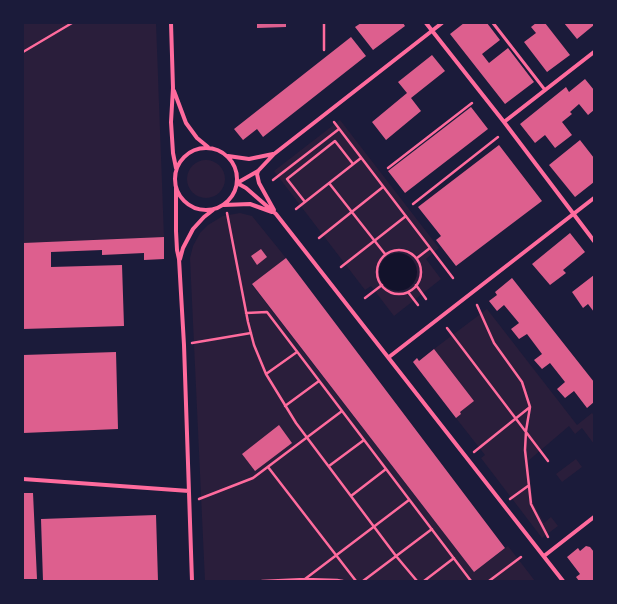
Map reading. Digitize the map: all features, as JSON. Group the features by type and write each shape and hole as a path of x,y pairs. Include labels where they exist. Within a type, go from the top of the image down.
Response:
{"street":[{"path":"171,23 173,88 171,122 173,153 176,168"},
{"path":"426,23 504,122 594,241"},
{"path":"237,183 258,170 274,154 442,23"},
{"path":"504,122 594,52"},
{"path":"173,88 186,123 197,138 208,147"},
{"path":"180,259 183,248 193,229 204,216 223,205 235,192 237,183 236,168 233,161 219,150 208,147 200,147 189,152 180,161 176,168 174,177 176,187 176,231 177,250 180,259 184,345 192,581"},
{"path":"228,156 249,159 274,154"},
{"path":"258,170 257,174 259,182 276,214 563,581"},
{"path":"237,183 246,188 276,214"},
{"path":"176,187 180,196 186,203 194,208 204,210 214,209"},
{"path":"388,357 594,198"},
{"path":"223,205 250,204 276,214"},
{"path":"23,479 189,491"},
{"path":"544,556 594,517"}],"lane":[{"path":"493,23 545,90"}],"path":[{"path":"23,52 72,23"},
{"path":"324,23 324,50"},
{"path":"388,168 472,103"},
{"path":"334,122 453,278"},
{"path":"273,180 339,129"},
{"path":"413,204 498,138"},
{"path":"305,202 287,179 312,159 335,141 353,164"},
{"path":"308,154 312,159"},
{"path":"296,209 361,158"},
{"path":"329,183 386,254"},
{"path":"319,238 383,187"},
{"path":"227,213 246,313 251,333 266,374 285,406 307,437 396,556 417,581"},
{"path":"341,267 406,216"},
{"path":"417,258 430,248"},
{"path":"398,249 412,253 417,258 421,270 421,276 416,286 408,292 398,294 392,292 382,285 378,279 378,266 381,259 386,254 398,249"},
{"path":"365,298 382,285"},
{"path":"416,286 426,299"},
{"path":"408,292 418,305"},
{"path":"476,305 494,343 522,382 530,407 526,431 526,450 531,504 548,537"},
{"path":"246,313 267,312 471,581"},
{"path":"447,328 548,461"},
{"path":"192,343 251,333"},
{"path":"266,374 297,352"},
{"path":"285,406 319,381"},
{"path":"474,452 530,407"},
{"path":"199,499 253,478 342,411"},
{"path":"329,466 364,440"},
{"path":"268,467 356,581"},
{"path":"351,496 386,469"},
{"path":"510,499 529,486"},
{"path":"305,580 409,500"},
{"path":"363,581 432,529"},
{"path":"489,581 521,557"},
{"path":"424,581 454,558"},
{"path":"262,581 343,581"}],"shaded area":[{"path":"23,23 156,23 164,237 23,243"},
{"path":"340,120 439,248 426,259 441,279 394,316 371,286 365,290 274,171"},
{"path":"202,160 210,160 220,165 224,172 224,186 220,193 210,198 202,198 192,193 190,190 187,183 187,175 192,165 195,163"},
{"path":"240,213 252,216 286,258 252,285 474,572 508,546 535,581 205,581 190,258 193,246 200,233 208,225 223,216"},
{"path":"398,253 411,259 417,272 411,285 398,291 385,285 379,272 385,259"},
{"path":"487,309 577,425 592,413 594,416 594,444 582,428 575,434 569,426 528,461 533,503 544,523 551,517 558,526 542,538 481,458 485,455 456,418 461,414 460,412 474,401 434,349"},
{"path":"576,459 582,467 562,482 556,474"}],"building":[{"path":"257,23 286,23 286,27 257,28"},
{"path":"361,23 403,23 405,26 373,50 355,27"},
{"path":"464,23 487,23 500,40 482,54 489,63 508,48 534,82 505,104 450,34"},
{"path":"536,23 545,23 570,55 547,72 524,42 536,33 531,27"},
{"path":"564,23 594,23 594,25 577,39"},
{"path":"351,37 366,56 263,137 257,129 243,140 234,129"},
{"path":"432,55 445,71 411,98 421,111 386,140 372,122 407,93 398,82"},
{"path":"585,79 594,90 594,110 588,115 579,104 570,112 572,114 562,122 572,135 555,148 545,135 535,143 520,124 566,87 569,92"},
{"path":"471,107 488,129 405,193 388,171"},
{"path":"580,140 594,158 594,182 575,197 549,165"},
{"path":"499,145 542,201 456,266 436,240 441,236 418,207"},
{"path":"570,233 585,252 563,270 566,273 550,285 532,264"},
{"path":"164,237 164,259 144,260 144,253 102,255 102,250 51,252 51,267 122,265 124,326 23,329 23,243"},
{"path":"261,249 267,257 257,265 251,256"},
{"path":"286,258 505,548 474,572 252,284"},
{"path":"594,275 594,312 588,304 583,308 572,292"},
{"path":"512,278 594,382 594,402 587,408 574,391 565,398 557,389 565,382 550,363 542,369 534,360 542,354 527,334 519,339 511,329 519,323 504,305 497,311 489,301 497,295 495,292"},
{"path":"434,349 474,401 460,412 461,414 456,418 413,362 417,358 419,361"},
{"path":"116,352 118,429 23,433 23,355"},
{"path":"279,425 292,443 255,471 242,454"},
{"path":"23,493 33,493 37,579 23,579"},
{"path":"156,515 158,581 43,581 41,519"},
{"path":"586,546 590,547 594,552 594,581 579,581 576,577 580,574 567,557 578,548 580,551"}]}
